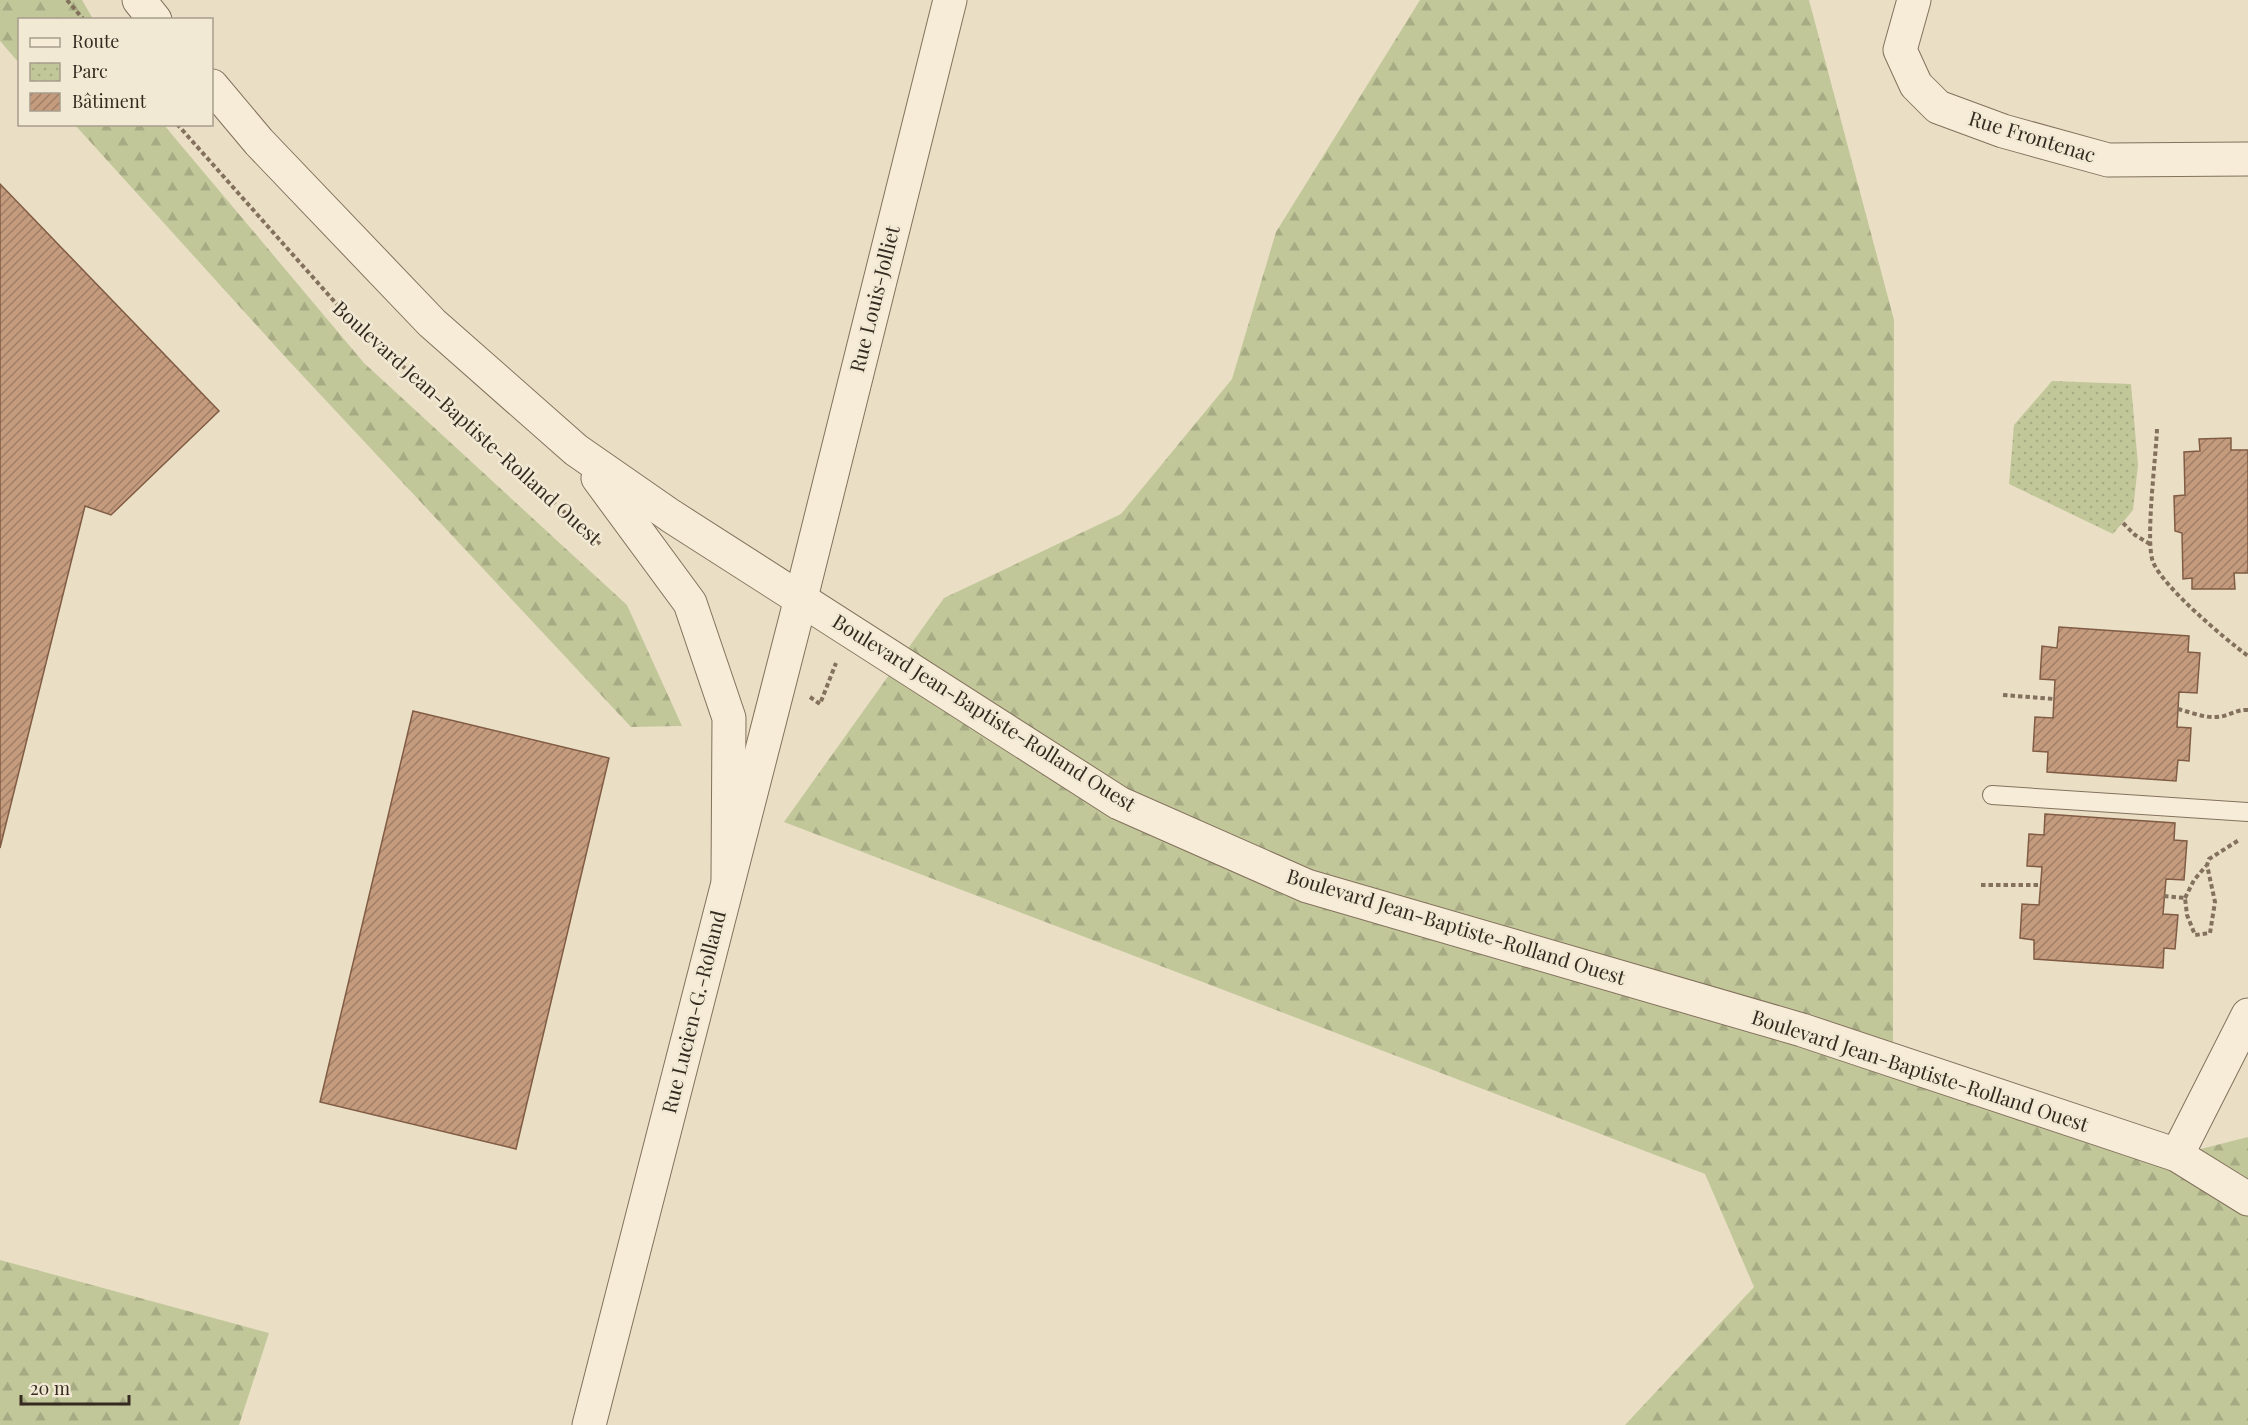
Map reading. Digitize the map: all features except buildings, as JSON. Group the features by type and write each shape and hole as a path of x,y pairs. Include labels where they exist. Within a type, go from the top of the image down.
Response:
{"street":[{"path":"139,0 153,18"},
{"name":"Rue Louis-Jolliet","path":"801,598 950,0"},
{"name":"Rue Frontenac","path":"1914,0 1900,50 1916,85 1938,107 2003,131 2108,160 2248,159"},
{"name":"Boulevard Jean-Baptiste-Rolland Ouest","path":"213,87 259,142 432,323 576,450 671,516 1119,803 1306,886 1802,1030 2177,1155 2248,1199"},
{"path":"576,450 675,580 690,603 698,622 729,718 728,879"},
{"name":"Rue Lucien-G.-Rolland","path":"589,1425 801,598"},
{"path":"2177,1155 2248,1015"}],"lane":[{"path":"1992,795 2248,812"}],"path":[{"path":"67,0 82,18"},
{"name":"Boulevard Jean-Baptiste-Rolland Ouest","path":"179,126 349,318 603,548"},
{"path":"2157,429 2150,544 2154,563 2172,586 2216,632 2248,656"},
{"path":"2123,523 2135,536 2150,544"},
{"path":"2003,695 2054,699"},
{"path":"2178,709 2215,718 2230,715 2239,709 2248,710"},
{"path":"2207,866 2215,902 2210,933 2195,935 2187,915 2185,898 2194,880 2207,866 2209,859 2220,850 2248,835"},
{"path":"1981,885 2041,885"},
{"path":"2164,896 2185,898"}],"green space":[{"path":"0,0 82,0 92,18 18,18 18,62 0,41"},
{"path":"1420,0 1809,0 1894,320 1893,1043 2177,1155 2248,1137 2248,1425 1625,1425 1754,1287 1705,1174 784,822 944,598 1121,514 1232,379 1276,232"},
{"path":"76,126 165,126 364,363 627,605 682,726 631,727 288,360"},
{"path":"2052,381 2131,384 2138,465 2133,510 2113,534 2009,484 2014,425"},
{"path":"0,1260 269,1333 239,1425 0,1425"}]}
